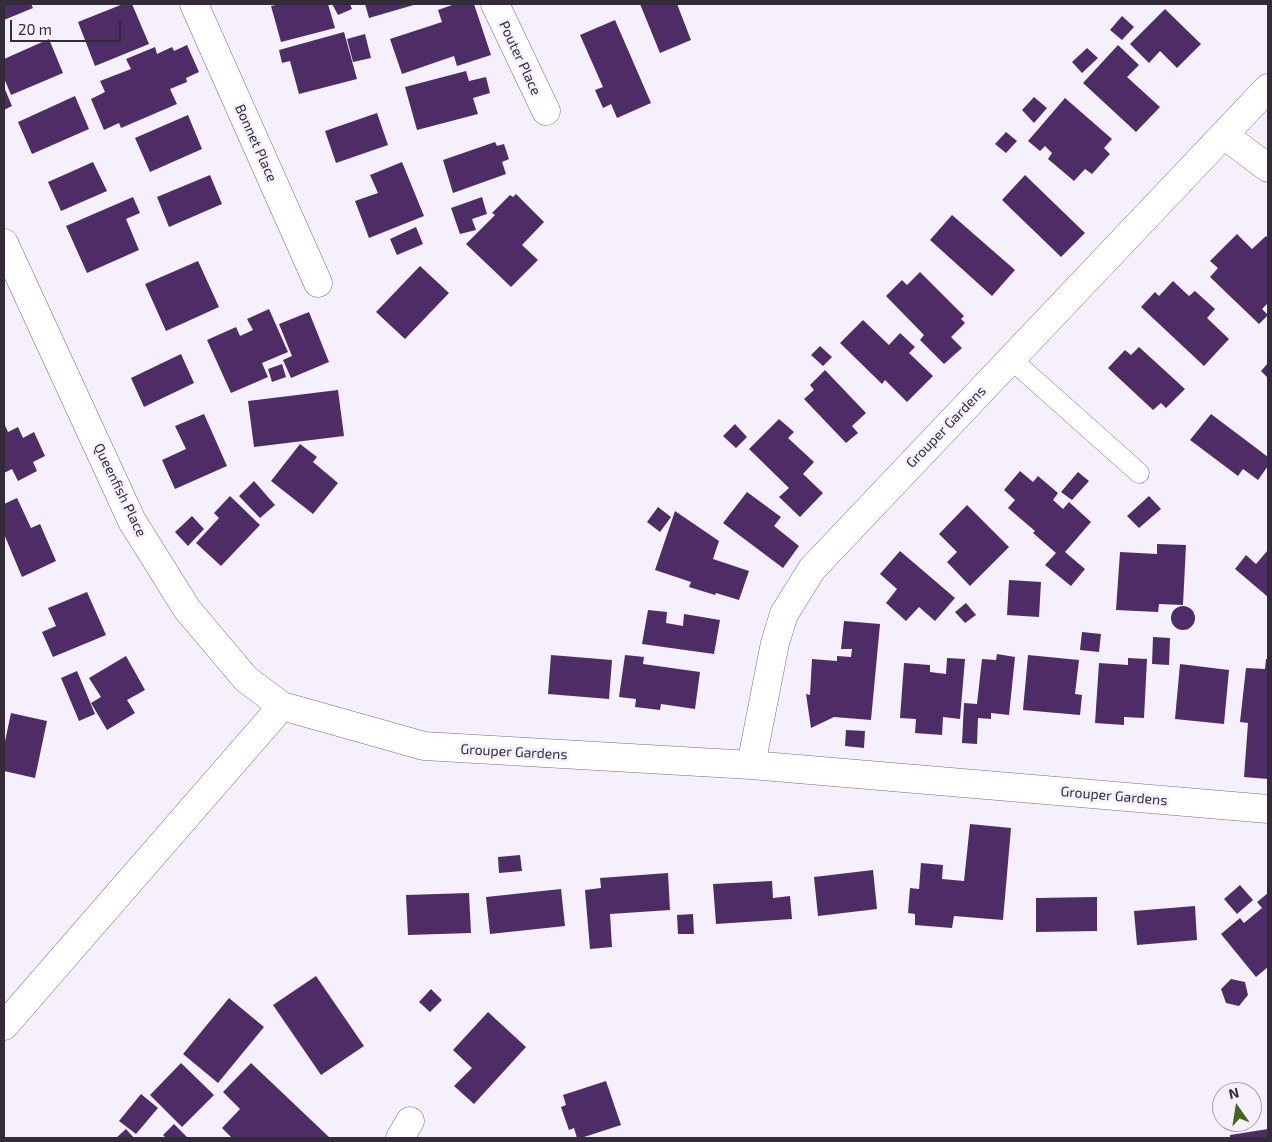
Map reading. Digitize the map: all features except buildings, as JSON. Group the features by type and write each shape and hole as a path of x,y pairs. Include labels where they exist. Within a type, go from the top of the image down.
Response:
{"street":[{"name":"Bonnet Place","path":"194,4 318,283"},
{"name":"Pouter Place","path":"495,4 546,111"},
{"name":"Grouper Gardens","path":"751,765 775,643 784,614 812,569 1268,88"},
{"path":"1224,135 1268,168"},
{"name":"Queenfish Place","path":"4,244 132,521 187,609 246,679 282,706"},
{"name":"Grouper Gardens","path":"282,706 424,746 751,765 1268,809"},
{"path":"4,1026 282,706"}],"lane":[{"path":"1011,359 1139,473"}]}
